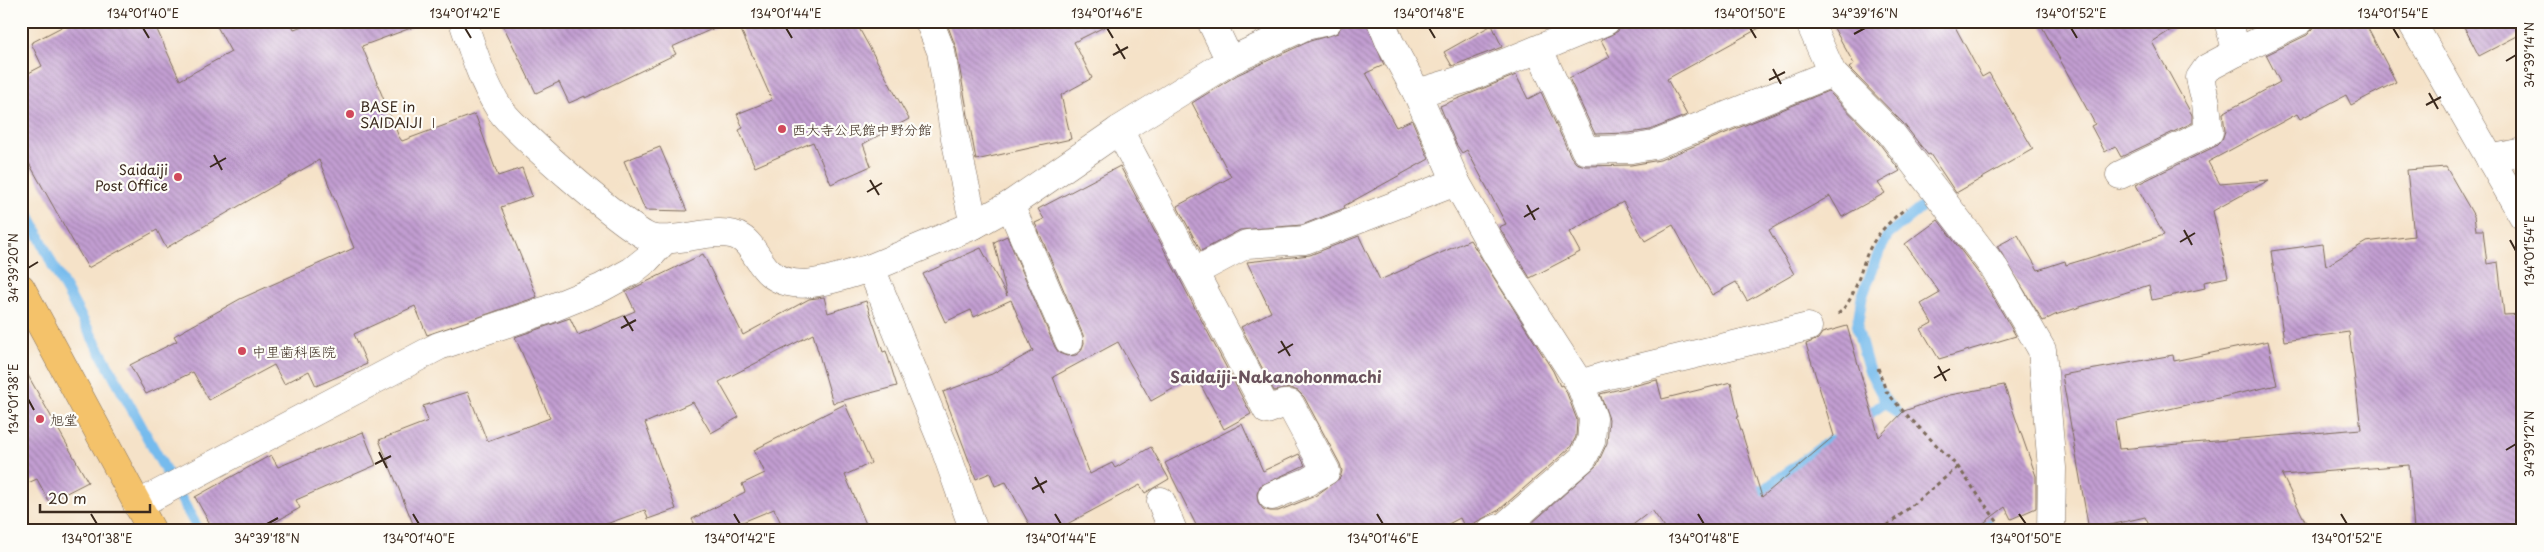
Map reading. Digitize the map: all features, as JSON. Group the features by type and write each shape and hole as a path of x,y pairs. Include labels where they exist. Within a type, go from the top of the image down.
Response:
{"main road":[{"path":"21,288 152,531"}],"street":[{"path":"463,21 480,73 500,110 554,162 632,228 648,237 664,241 718,233 741,238 769,273 786,284 811,284 871,268 974,225 1010,206 1119,130 1230,61 1305,26 1328,21"},
{"path":"929,21 941,51 955,138 974,225"},
{"path":"1211,21 1230,61"},
{"path":"1382,21 1390,43 1417,93 1456,182 1497,255 1580,384 1593,418 1591,441 1583,458 1501,529"},
{"path":"1417,93 1468,78 1606,21"},
{"path":"1809,21 1832,73 1891,133 1995,269 2042,350 2052,468 2051,531"},
{"path":"2228,21 2237,52"},
{"path":"2120,174 2209,132 2206,103 2200,78 2207,68 2300,21"},
{"path":"2411,21 2523,216"},
{"path":"1539,50 1585,150 1631,149 1654,145 1832,73"},
{"path":"1119,130 1267,410 1283,404 1290,404 1326,471 1307,482 1272,496"},
{"path":"2490,159 2523,152"},
{"path":"1194,272 1247,244 1305,240 1456,182"},
{"path":"1010,206 1069,341"},
{"path":"137,505 439,346 548,310 601,288 632,271 647,259 664,241"},
{"path":"871,268 945,449 974,531"},
{"path":"1580,384 1605,376 1808,327"},
{"path":"1160,501 1173,531"}],"path":[{"path":"1808,327 1832,318 1847,306 1869,250 1884,225 1932,187"},
{"path":"1878,368 1886,390 1956,468 2004,531"},
{"path":"1881,531 1956,468"}],"building":[{"path":"73,21 153,21 180,80 231,52 214,21 290,21 294,29 316,21 418,21 419,25 362,46 399,137 402,141 475,114 498,176 522,168 532,196 501,207 537,297 427,335 415,306 354,334 367,364 316,386 309,371 284,384 274,365 209,400 193,372 146,394 130,365 177,341 174,336 240,299 354,248 319,160 166,248 157,230 88,268 21,149 21,77 42,66 31,43"},
{"path":"501,21 730,21 672,47 676,54 585,98 585,96 569,103 559,82 536,93"},
{"path":"737,21 855,21 909,119 863,144 871,166 831,184 813,142 755,167 739,130 743,128 737,114 772,100"},
{"path":"946,21 1116,21 1074,42 1092,78 1061,95 1071,139 976,160 956,48"},
{"path":"1343,21 1366,21 1384,65 1366,73 1396,127 1412,120 1429,159 1344,206 1345,208 1302,225 1240,230 1201,251 1177,206 1231,177 1192,103 1237,75 1310,41 1338,33"},
{"path":"1621,21 1772,21 1667,79 1687,115 1650,130 1595,134 1569,78 1610,57 1601,40 1618,31"},
{"path":"1830,21 1952,21 1982,77 1989,73 2033,149 1956,193 1930,154 1928,155 1903,123 1849,68 1854,64"},
{"path":"2039,21 2185,21 2152,42 2192,115 2192,123 2121,157 2115,146 2105,152 2091,126 2095,124"},
{"path":"2316,21 2364,21 2396,82 2351,105 2346,95 2300,119 2297,114 2208,162 2220,184 2269,180 2213,211 2228,277 2204,282 2205,288 2152,300 2149,285 2055,315 2043,321 1997,246 2018,235 2038,270 2065,261 2066,265 2164,235 2136,185 2216,146 2222,140 2225,131 2223,113 2280,82 2266,55 2307,35 2313,29"},
{"path":"2461,21 2523,21 2523,33 2479,56"},
{"path":"1492,25 1502,47 1452,66 1444,52"},
{"path":"1516,75 1528,99 1541,92 1571,157 1576,163 1585,166 1631,165 1660,160 1828,91 1879,143 1900,171 1878,183 1885,193 1842,217 1830,196 1769,230 1794,274 1747,301 1736,282 1712,295 1673,225 1645,241 1623,202 1569,232 1580,252 1530,278 1499,227 1506,224 1467,150 1462,153 1456,144 1440,106"},
{"path":"660,147 687,211 645,210 624,161"},
{"path":"1120,166 1251,414 1224,429 1196,376 1151,401 1118,342 1053,377 1090,474 1112,463 1115,468 1151,447 1169,479 1145,493 1140,485 1054,531 1033,531 1006,482 995,486 990,473 976,479 943,392 992,374 1033,351 1011,300 974,317 971,310 945,322 923,274 981,248 1007,296 994,242 1007,236 1055,347 1059,353 1067,356 1076,355 1081,351 1084,343 1083,335 1035,223 1044,219 1038,209"},
{"path":"2446,167 2474,216 2476,230 2483,230 2487,264 2498,262 2504,315 2523,314 2523,531 2414,531 2409,465 2282,475 2310,531 2152,531 2145,517 2089,530 2062,375 2173,355 2174,361 2268,341 2277,385 2115,421 2119,449 2361,429 2349,332 2284,341 2271,251 2323,244 2326,266 2366,242 2414,236 2407,170"},
{"path":"1938,220 1982,278 2016,336 1939,359 1921,329 1932,323 1921,304 1940,293 1905,244"},
{"path":"1359,236 1380,280 1470,240 1553,371 1560,386 1562,385 1566,391 1577,420 1576,437 1570,448 1499,510 1465,528 1460,518 1435,531 1199,531 1165,463 1242,424 1263,471 1299,454 1305,465 1260,486 1257,494 1258,502 1263,509 1278,511 1315,496 1340,478 1342,471 1340,464 1304,397 1298,391 1290,388 1274,391 1241,327 1271,312 1247,262 1310,255"},
{"path":"703,254 743,335 809,299 824,297 828,313 866,301 883,352 886,351 897,386 833,403 813,334 719,382 739,417 711,433 693,402 645,423 676,509 648,519 645,510 587,531 416,531 379,440 428,421 423,406 468,392 487,441 550,418 515,337 570,318 578,335 635,311 626,292"},
{"path":"1847,326 1879,437 1904,411 1950,395 2004,385 2036,476 2036,508 2011,519 2005,507 1973,531 1667,531 1652,510 1625,531 1523,531 1597,465 1607,443 1609,419 1600,394 1657,380 1662,399 1731,382 1739,417 1737,417 1762,497 1834,436 1806,344 1818,339 1822,333"},
{"path":"21,363 88,482 49,502 37,479 21,486"},
{"path":"845,404 871,463 845,475 869,531 785,531 774,509 721,531 698,531 692,519 745,492 742,484 765,473 754,450"},
{"path":"363,432 376,465 296,500 300,508 259,531 214,531 195,497 271,455 278,467"}],"waterway":[{"path":"21,197 53,266 199,531"},
{"path":"1910,426 1886,402 1868,368 1857,328 1862,297 1879,252 1888,235 1927,203"},
{"path":"1859,421 1886,402"},
{"path":"1747,492 1764,490 1831,440"},
{"path":"1978,510 1992,531"}],"place":[{"name":"BASE in SAIDAIJI Ⅰ","path":"350,114"},
{"name":"西大寺公民館中野分館","path":"782,129"},
{"name":"Saidaiji Post Office","path":"178,177"},
{"name":"中里歯科医院","path":"242,351"},
{"name":"旭堂","path":"40,419"}],"district":[{"name":"Saidaiji-Nakanohonmachi","path":"1276,376"}]}
